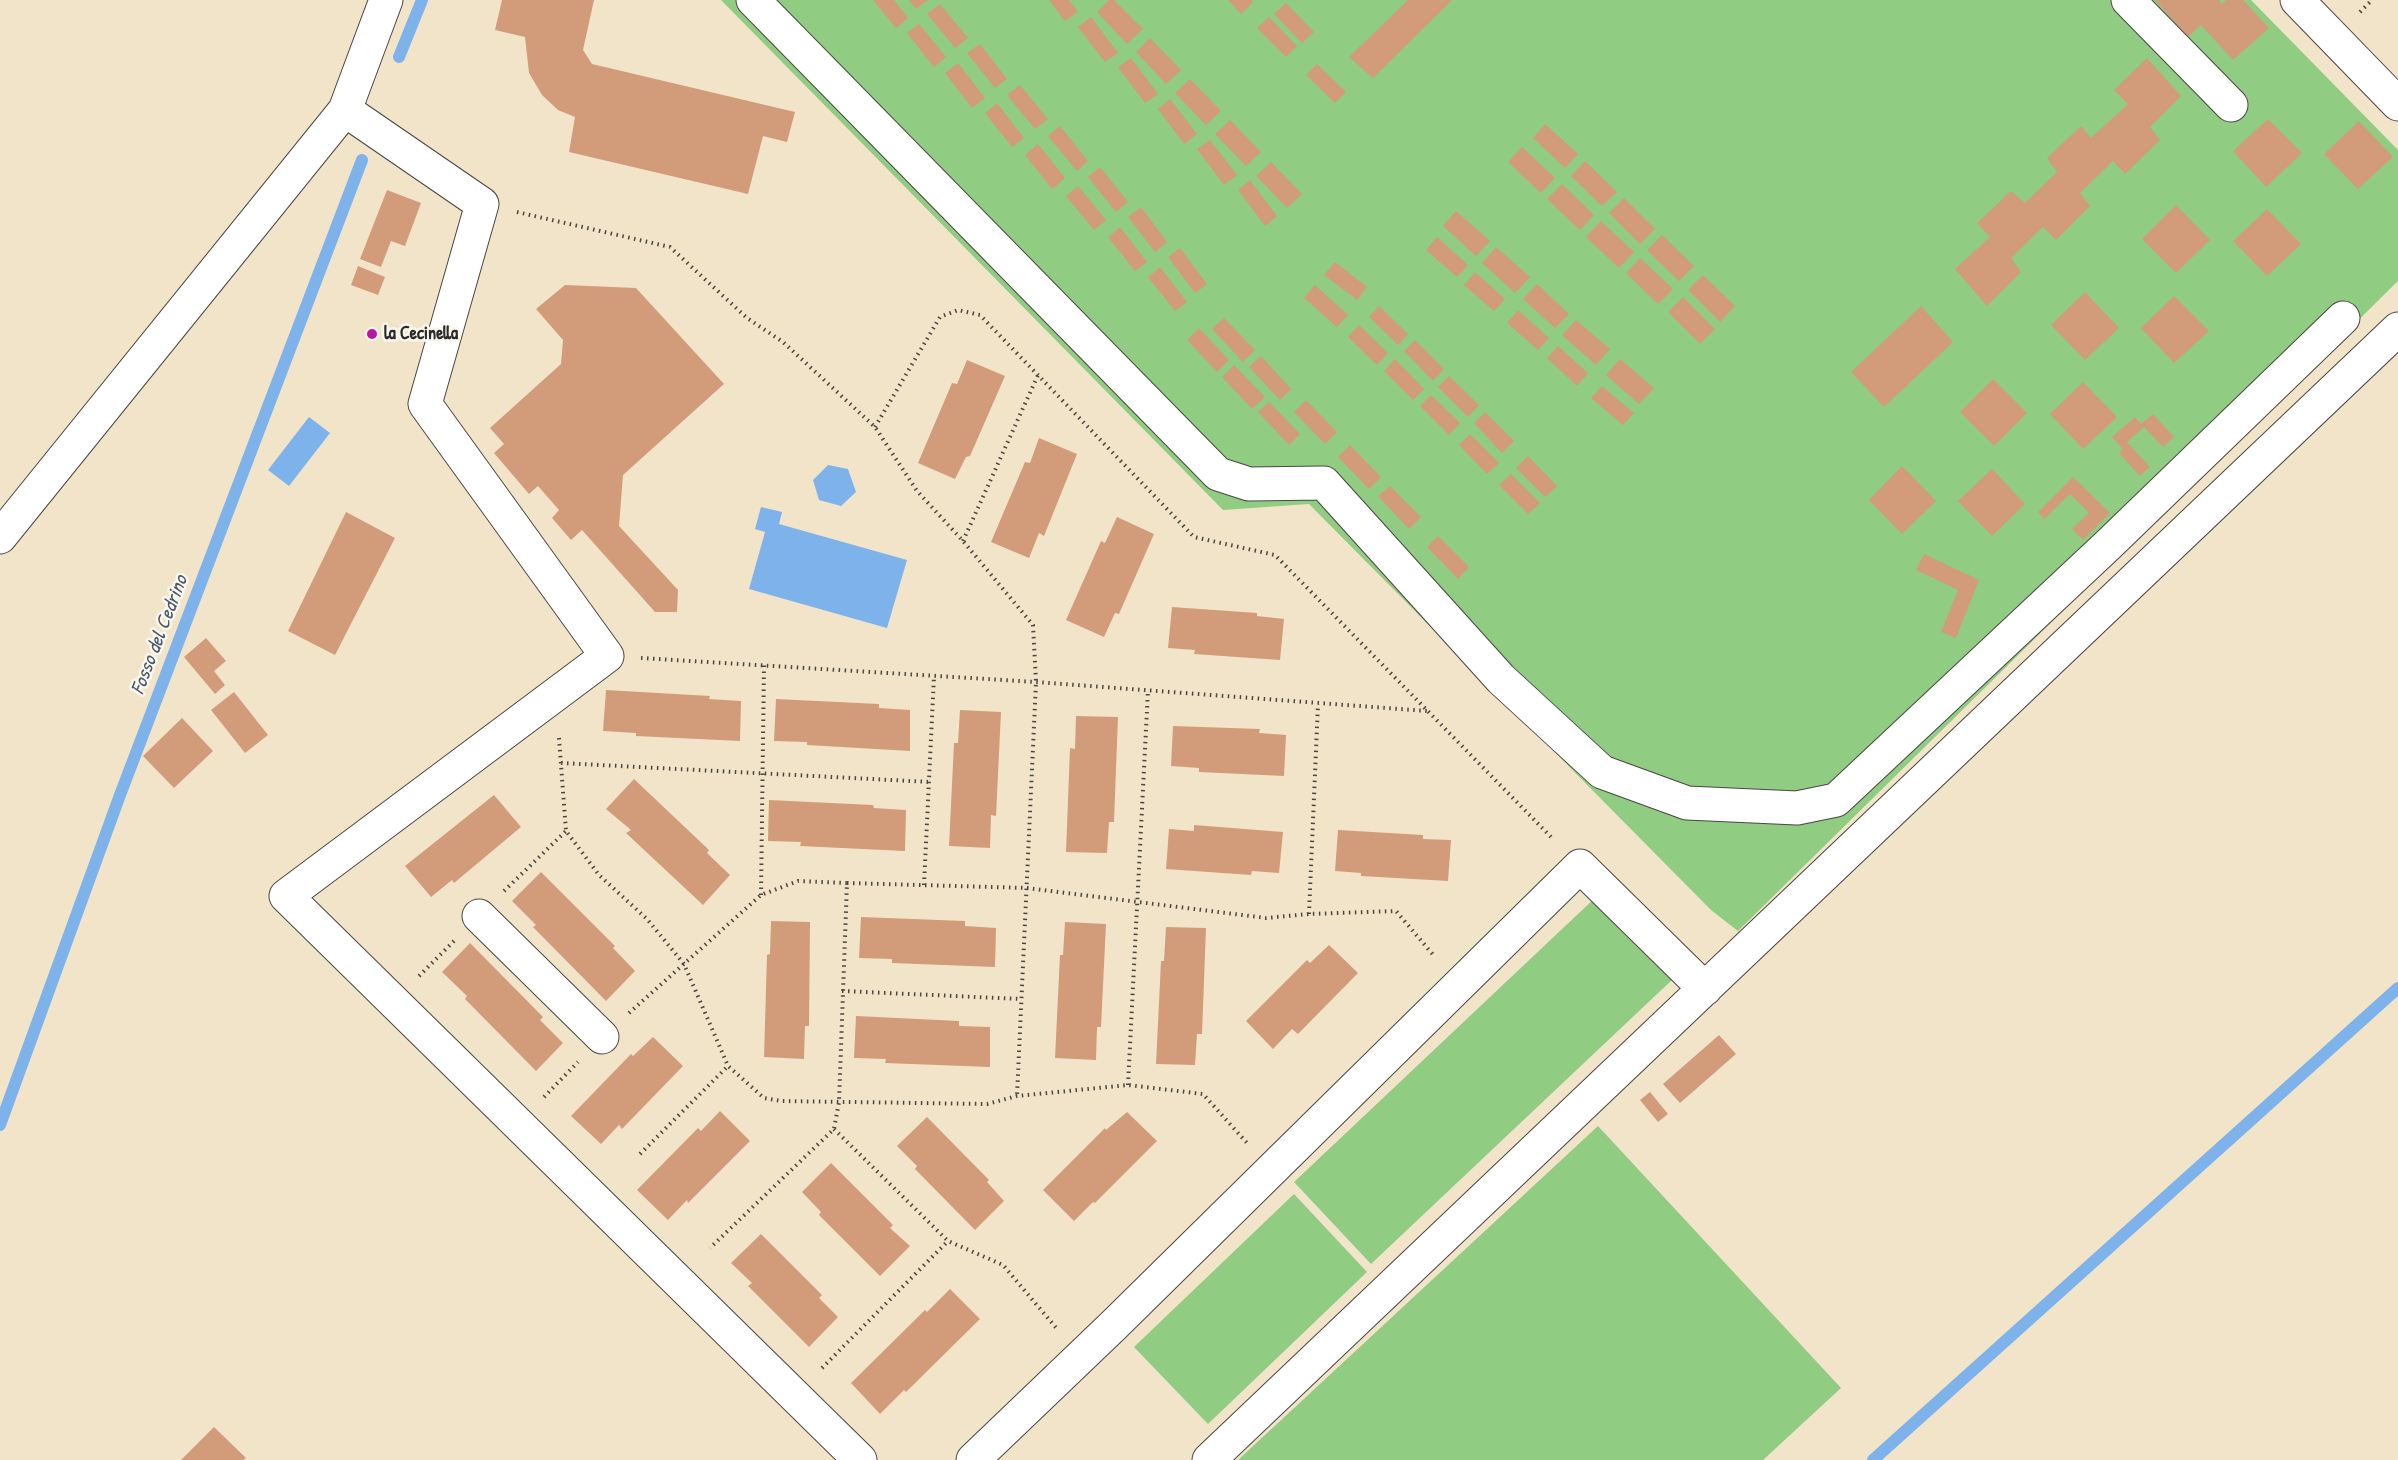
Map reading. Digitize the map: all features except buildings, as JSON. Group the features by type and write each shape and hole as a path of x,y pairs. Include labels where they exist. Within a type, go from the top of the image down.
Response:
{"street":[{"path":"0,537 345,110 386,0"},
{"path":"753,0 1218,474 1249,484 1324,483 1501,679 1602,772 1687,803 1797,807 1836,800 2108,545 2343,318"},
{"path":"2128,0 2231,105"},
{"path":"2297,0 2398,104"},
{"path":"345,110 482,204 425,404 607,656 286,896 860,1460"},
{"path":"1209,1460 2398,329"},
{"path":"973,1460 1580,866 1705,988"},
{"path":"479,916 602,1037"}],"path":[{"path":"482,204 670,247 747,318 783,342 875,427 916,491 963,541 1033,625 1036,682 1017,1096"},
{"path":"875,427 940,317 958,310 980,315 1194,537 1275,555 1580,866"},
{"path":"963,541 1038,375"},
{"path":"607,656 1036,682 1427,711"},
{"path":"761,895 764,665"},
{"path":"924,885 934,676"},
{"path":"1128,1085 1148,690"},
{"path":"554,696 566,831 599,875 647,919 684,964 728,1066 764,1098 839,1102 987,1104 1017,1096 1128,1085 1203,1094 1271,1170"},
{"path":"1309,914 1318,704"},
{"path":"561,763 930,782"},
{"path":"538,1103 602,1037 761,895 798,882 1027,888 1266,918 1396,910 1459,985"},
{"path":"710,1248 834,1129 839,1102 848,883"},
{"path":"842,991 1021,999"},
{"path":"640,1154 728,1066"},
{"path":"834,1129 948,1241 1003,1265 1081,1356"},
{"path":"822,1368 948,1241"}],"green space":[{"path":"721,0 2251,0 2398,150 2398,281 1738,931 1711,910 1309,504 1223,510"},
{"path":"1596,897 1673,979 1371,1264 1294,1182"},
{"path":"1598,1126 1841,1388 1763,1460 1238,1460"},
{"path":"1294,1194 1367,1272 1208,1424 1134,1347"}],"water":[{"path":"309,417 330,433 289,486 268,470"},
{"path":"828,465 848,469 856,492 841,506 819,500 813,480"},
{"path":"761,507 782,512 779,524 907,560 887,628 749,589 765,532 755,529"}],"waterway":[{"name":"Fosso del Cedrino","path":"399,57 422,0"},
{"name":"Fosso del Cedrino","path":"0,1125 120,795 362,160"},
{"path":"1873,1460 2398,988"}],"place":[{"name":"la Cecinella","path":"372,334"}]}
